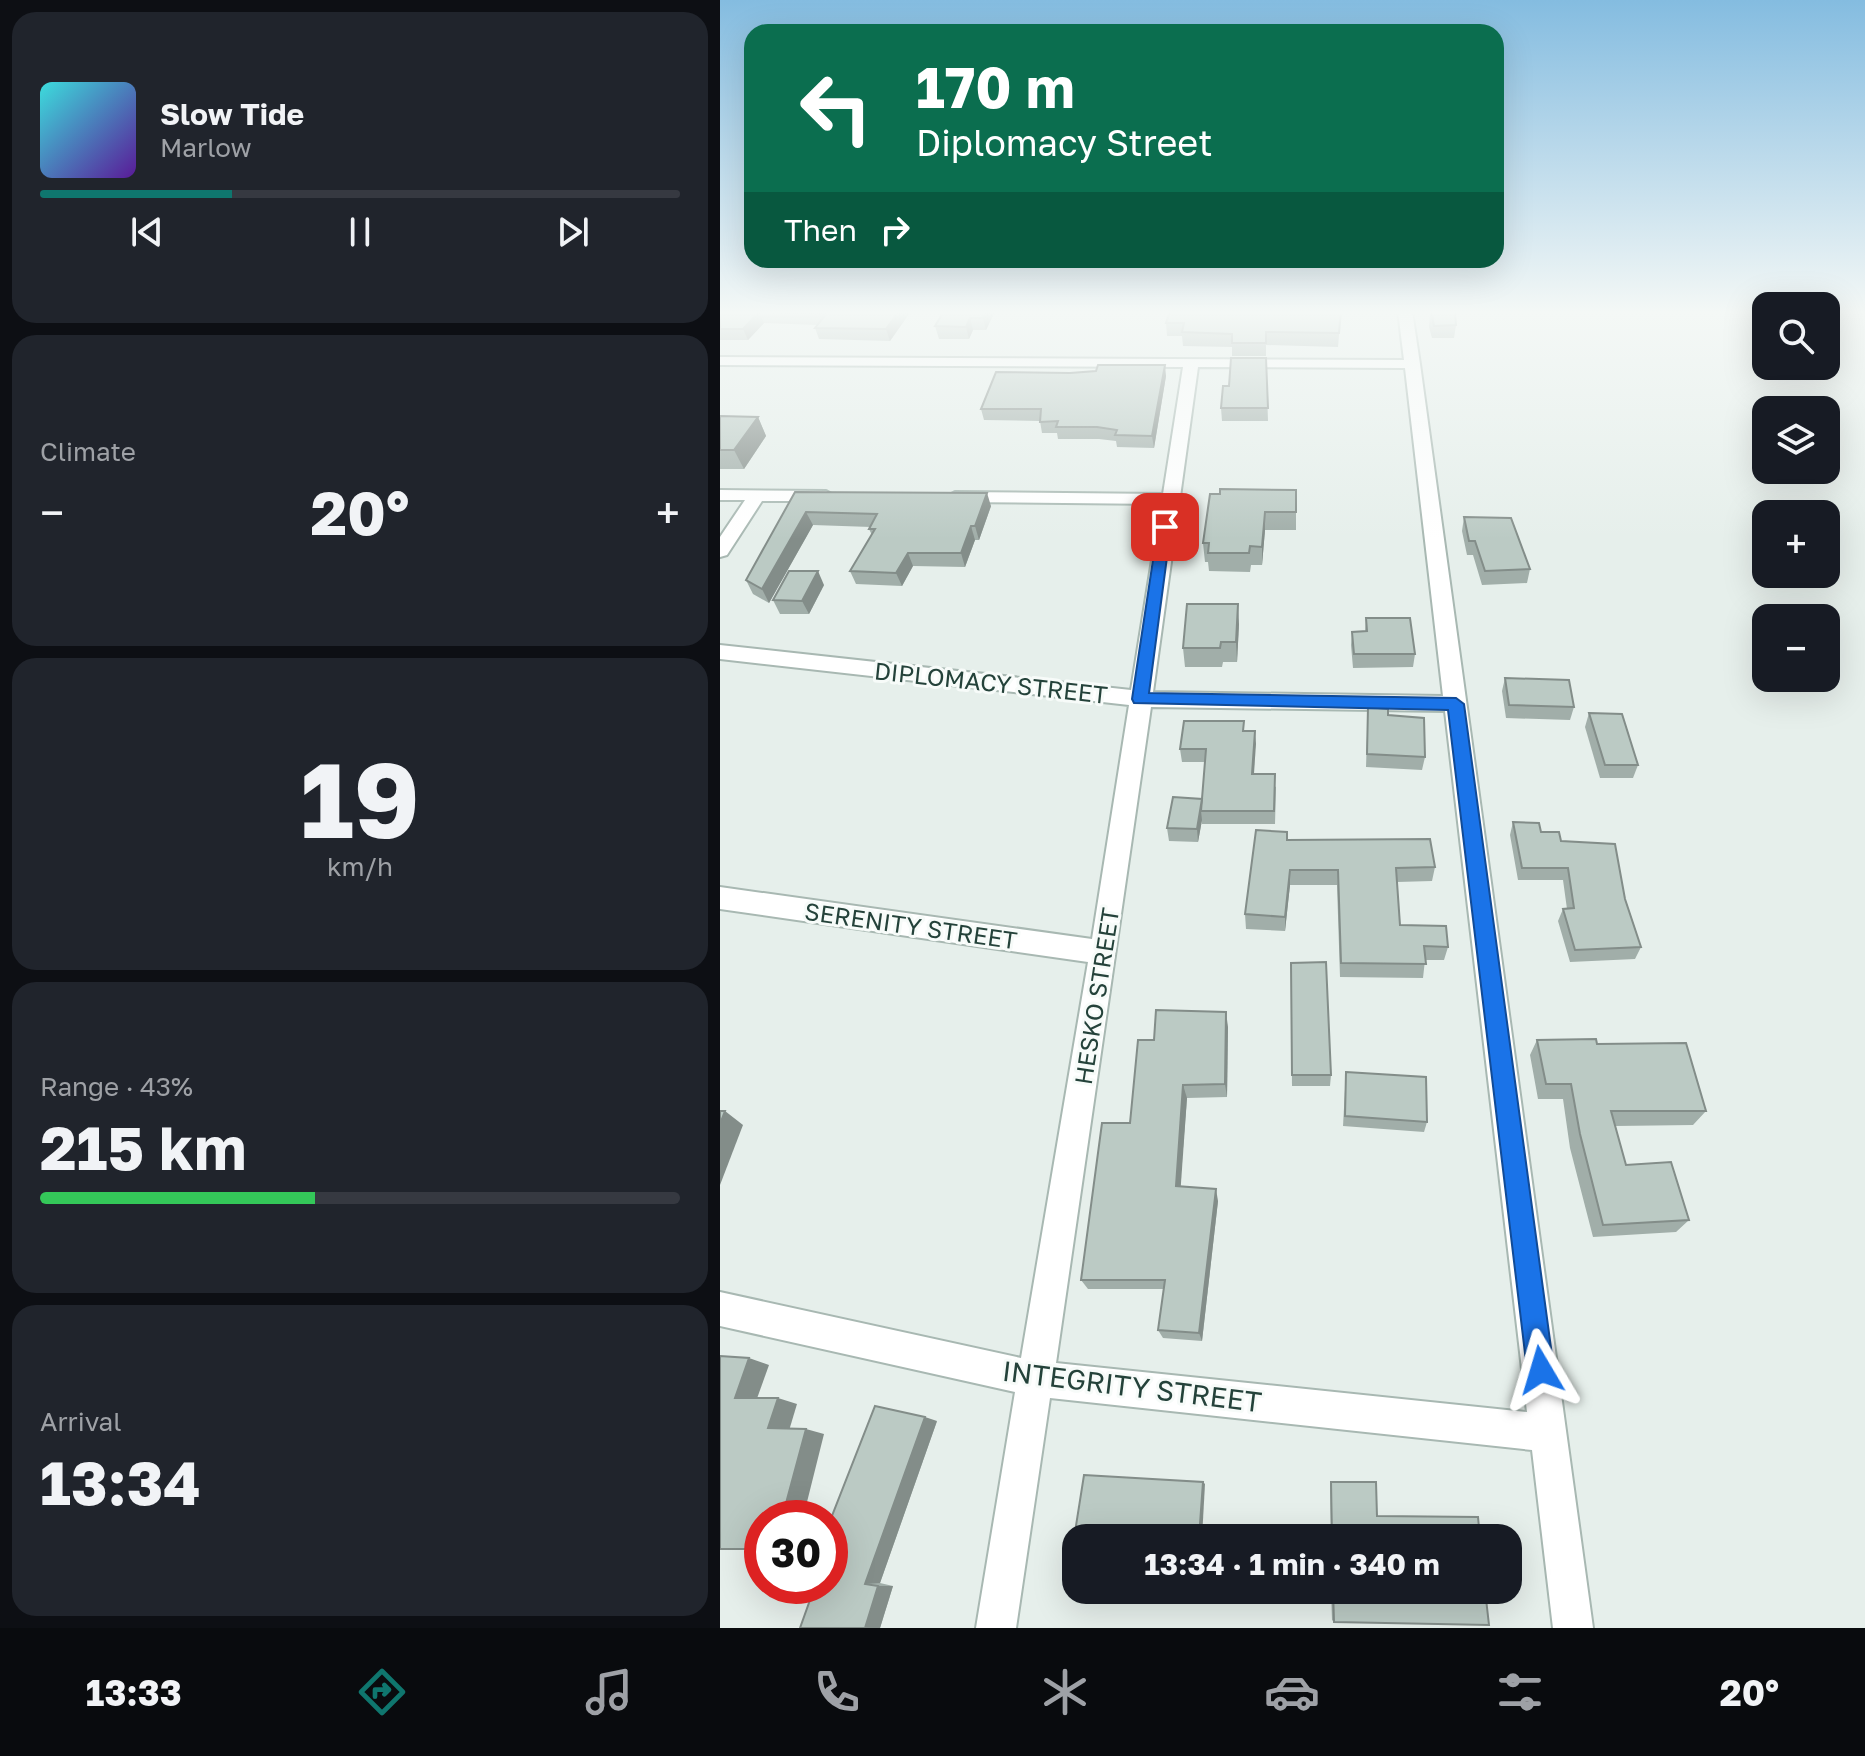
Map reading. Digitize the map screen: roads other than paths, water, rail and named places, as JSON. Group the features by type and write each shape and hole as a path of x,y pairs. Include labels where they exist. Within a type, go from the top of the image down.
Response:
{"street":[{"name":"HESKO STREET","path":"996,1628 1103,952 1187,387"},
{"path":"1416,387 1573,1628"},
{"path":"720,495 852,496"},
{"path":"720,551 757,495"},
{"path":"931,497 1169,499"},
{"name":"DIPLOMACY STREET","path":"720,652 1140,699 1456,704"},
{"name":"SERENITY STREET","path":"720,898 1103,952"},
{"name":"INTEGRITY STREET","path":"720,1309 1037,1379 1549,1433"}]}
